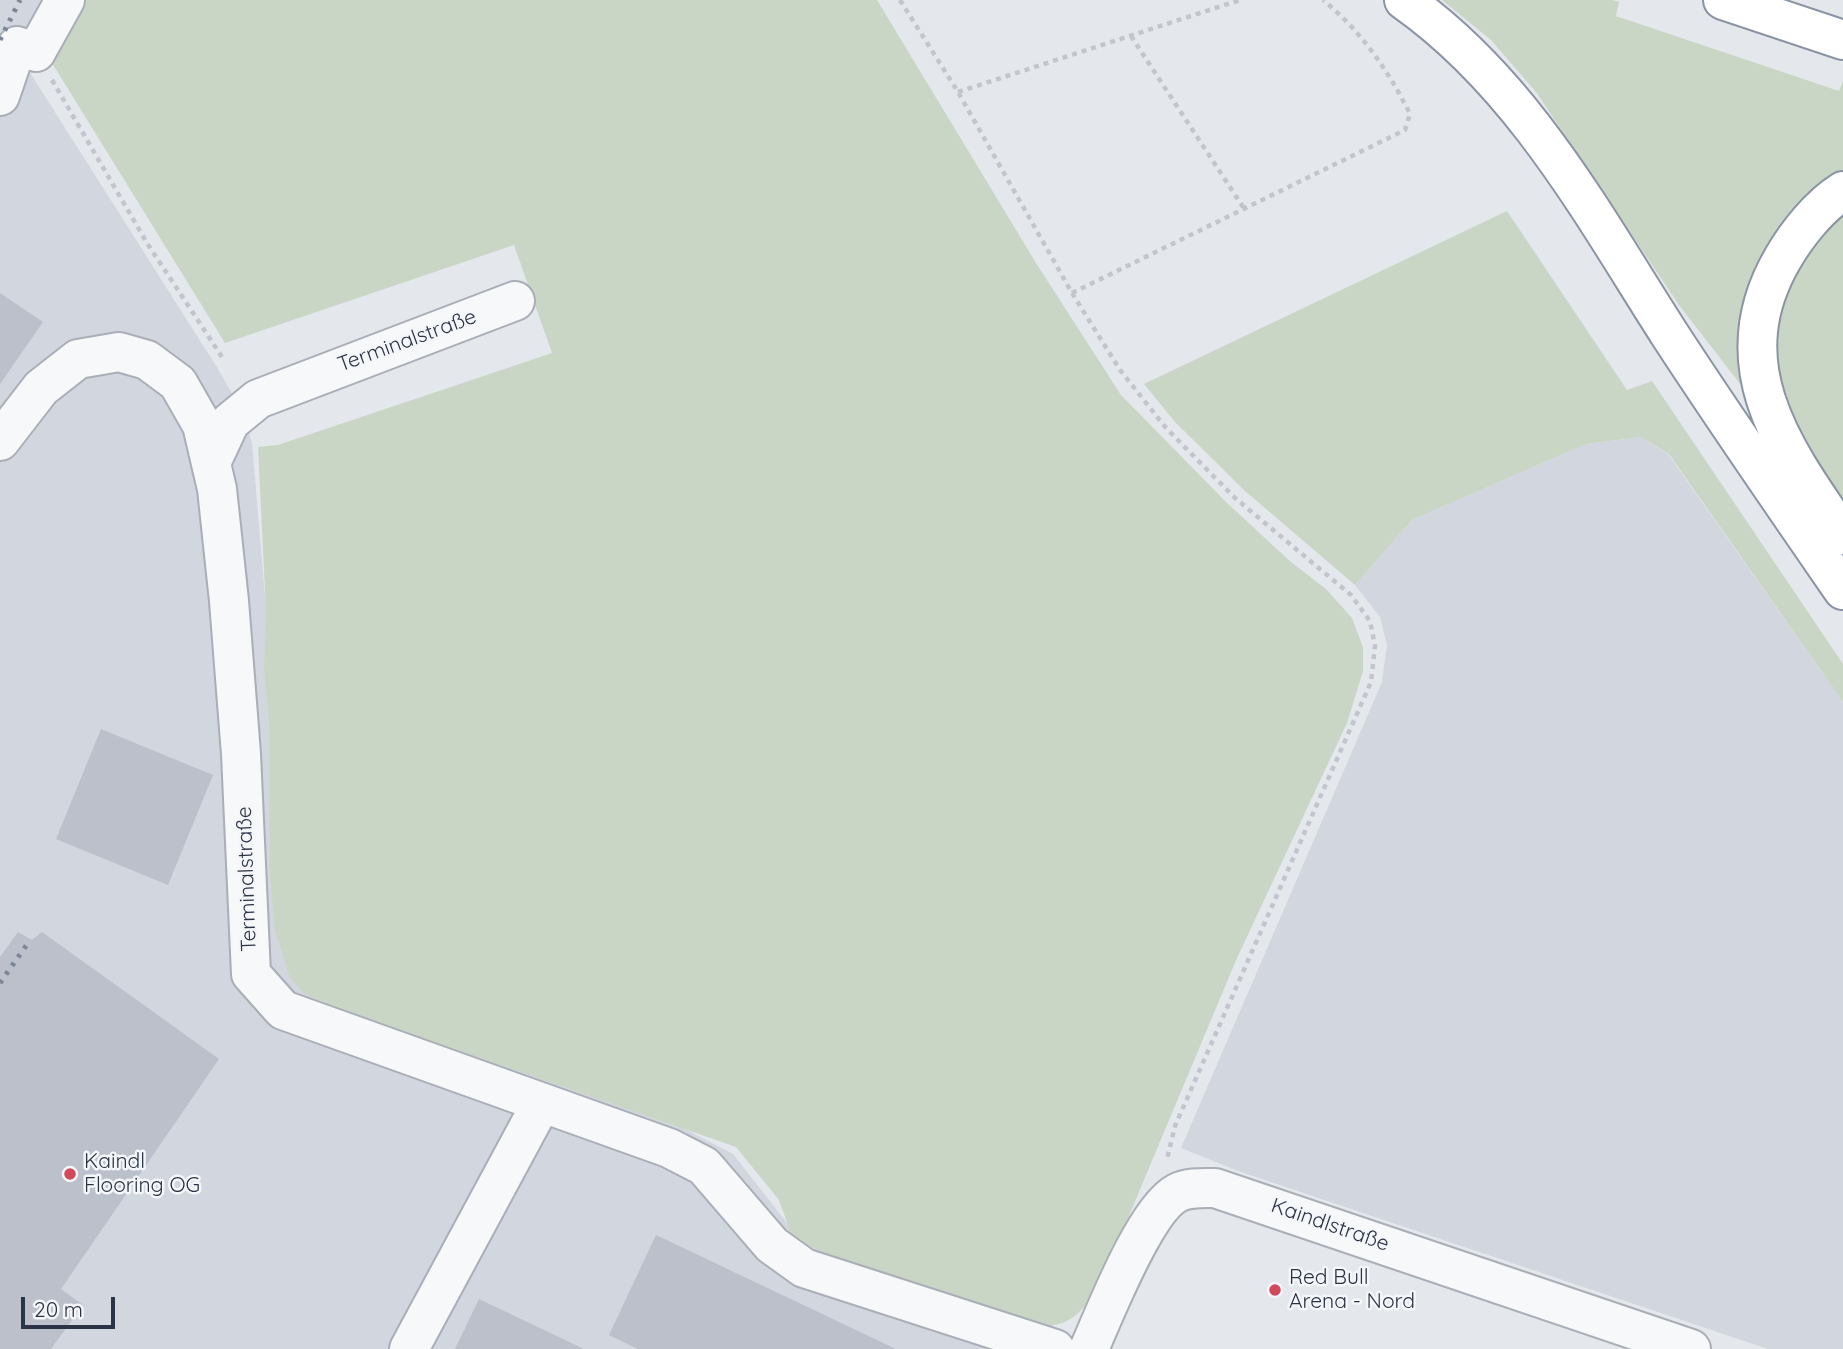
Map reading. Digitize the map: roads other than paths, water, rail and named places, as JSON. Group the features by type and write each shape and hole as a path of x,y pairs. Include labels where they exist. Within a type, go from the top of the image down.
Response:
{"highway":[{"path":"1404,0 1436,22 1475,59 1528,121 1568,174 1729,426 1843,590"},
{"path":"1723,0 1843,40"},
{"path":"1843,191 1794,239 1770,281 1758,333 1758,368 1765,402 1779,438 1843,535"}],"street":[{"path":"0,96 17,46 36,52 65,0"},
{"name":"Terminalstraße","path":"211,463 230,422 258,399 280,388 515,301"},
{"name":"Terminalstraße","path":"0,442 41,388 78,359 119,352 147,360 178,383 202,425 219,502 239,716 251,974 282,1010 669,1148 704,1166 772,1245 804,1268 1055,1349"},
{"path":"409,1349 541,1104"},
{"name":"Kaindlstraße","path":"1089,1349 1148,1226 1160,1208 1178,1193 1215,1188 1640,1341 1691,1349"}],"railway":[{"path":"0,40 20,0"},
{"path":"0,983 28,943"}],"place":[{"name":"Kaindl Flooring OG","path":"70,1174"},
{"name":"Red Bull Arena - Nord","path":"1275,1290"}]}
